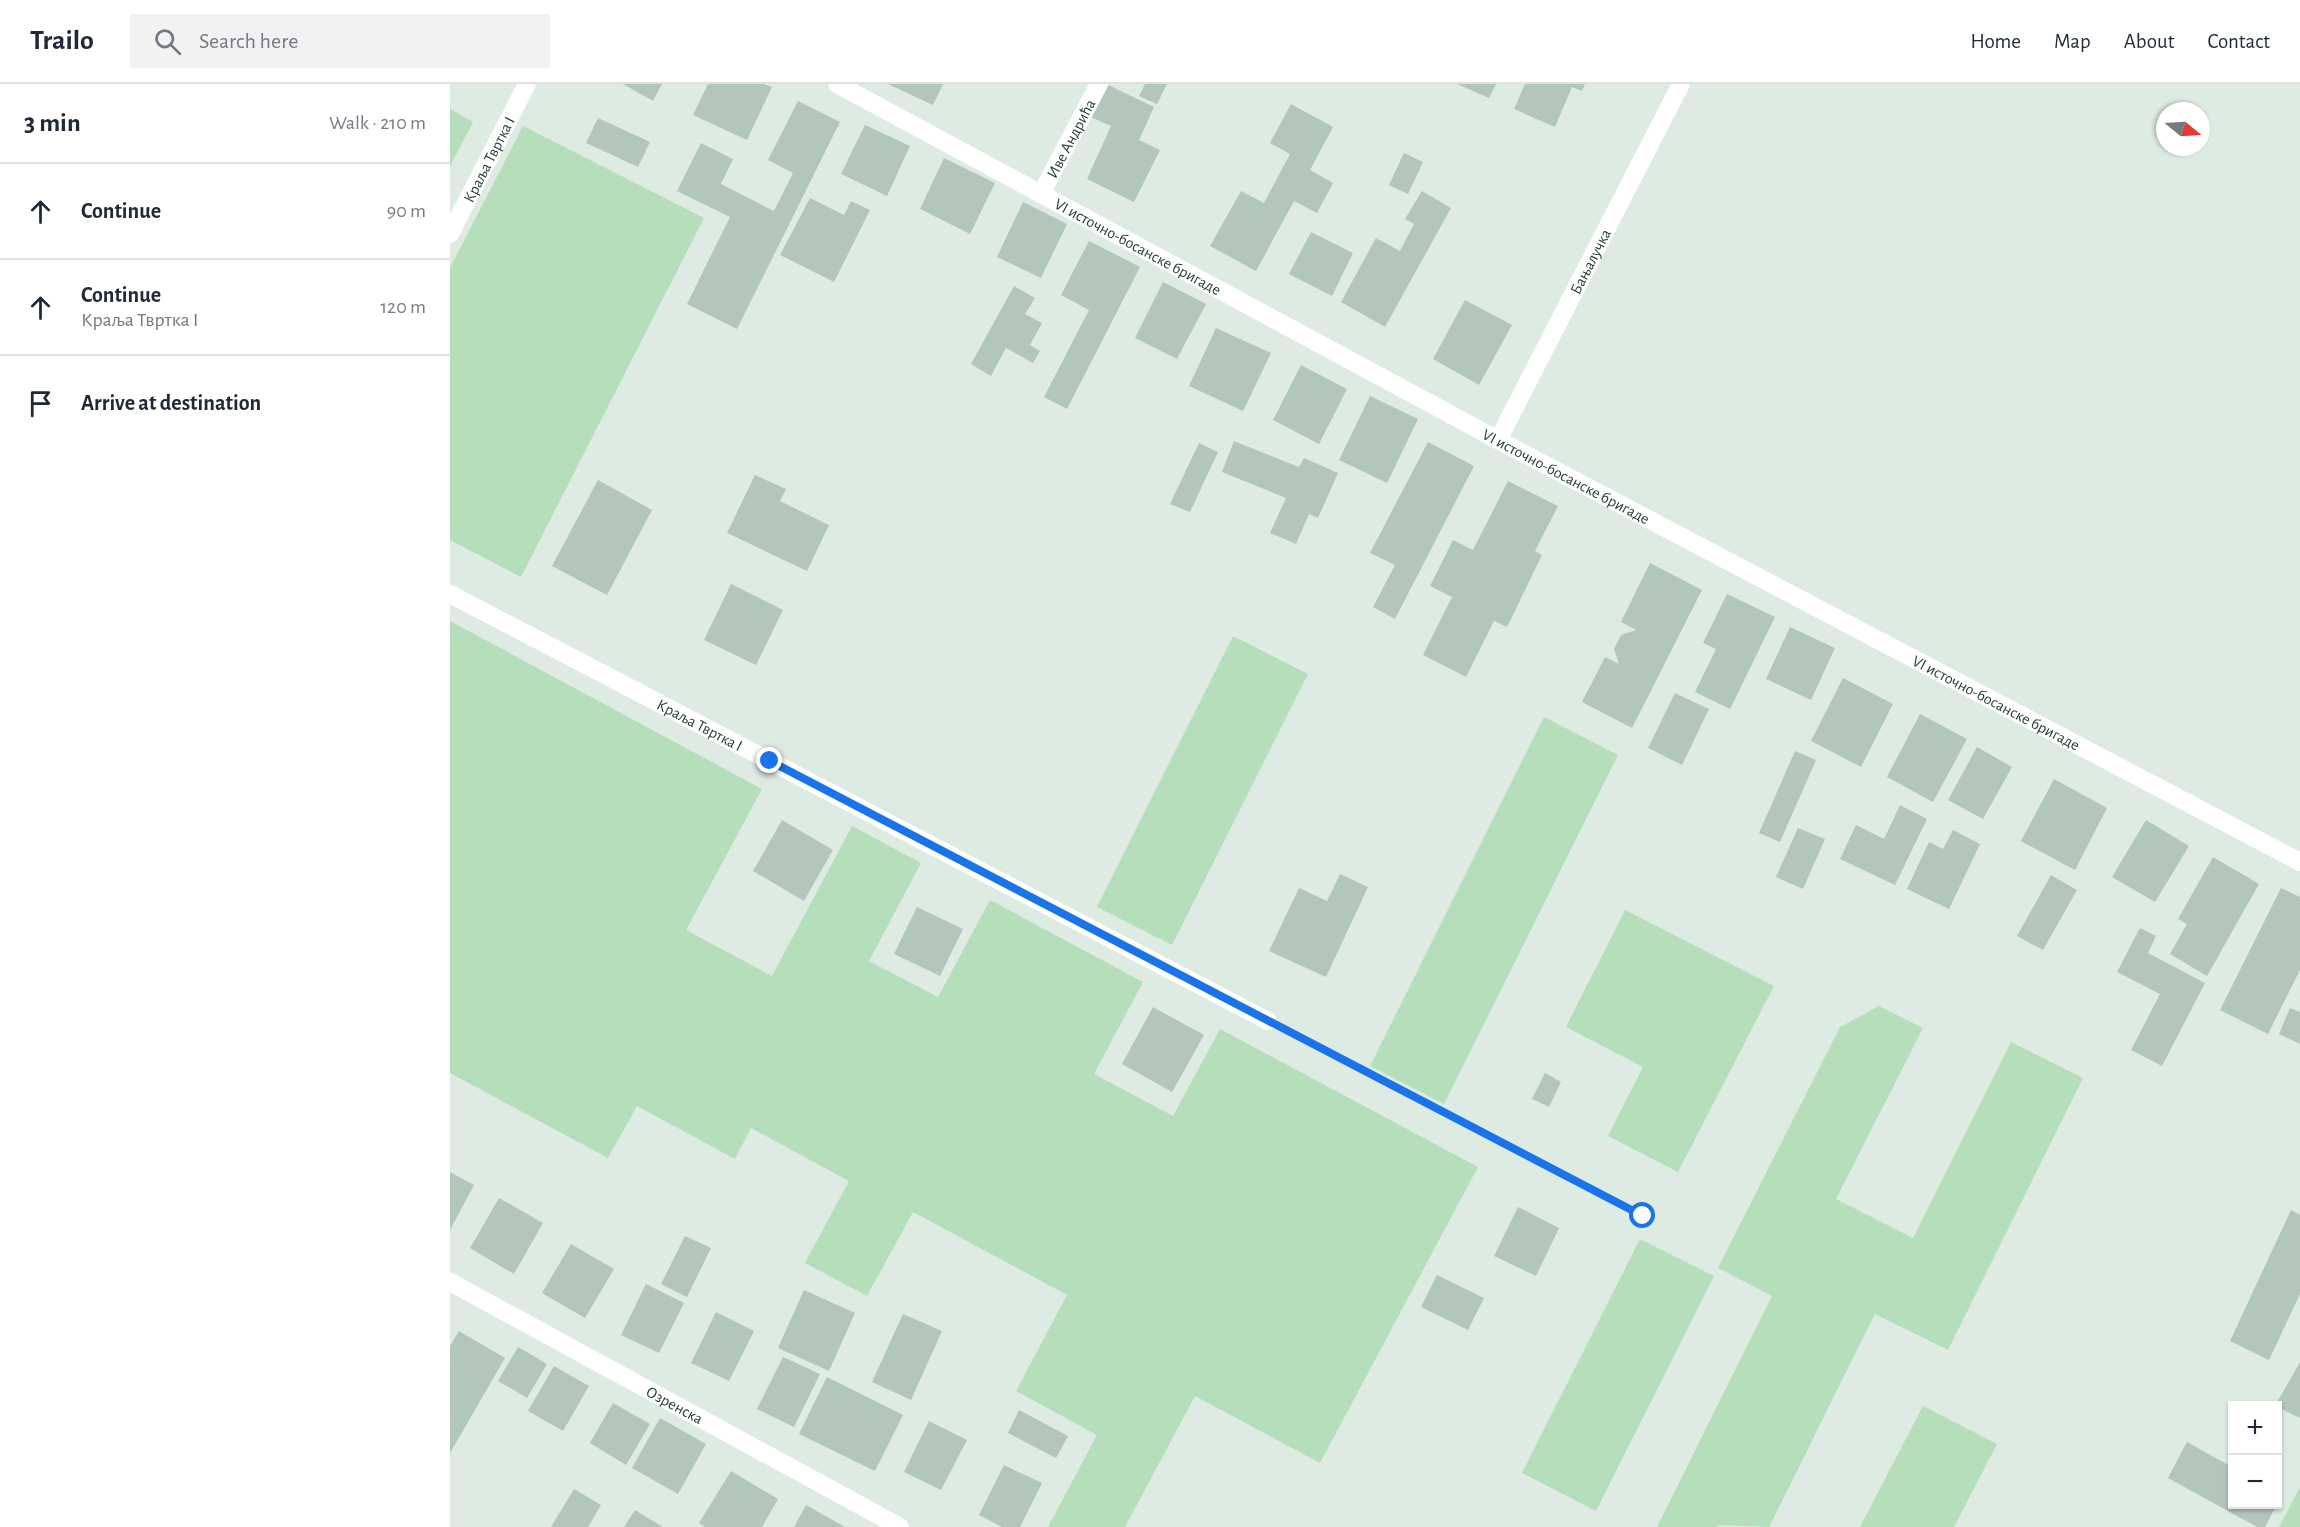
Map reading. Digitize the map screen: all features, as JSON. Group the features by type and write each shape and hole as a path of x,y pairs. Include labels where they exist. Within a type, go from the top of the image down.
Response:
{"street":[{"name":"Краља Твртка I","path":"450,234 527,84"},
{"name":"VI источно-босанске бригаде","path":"837,84 1498,440 2300,862"},
{"name":"Иве Андрића","path":"1041,194 1099,84"},
{"name":"Бањалучка","path":"1498,440 1681,84"},
{"name":"Краља Твртка I","path":"450,594 1268,1020"},
{"name":"Озренска","path":"450,1282 900,1527"}],"path":[{"path":"1268,1020 1643,1216"}],"green space":[{"path":"450,109 473,122 450,166"},
{"path":"523,126 704,218 521,577 450,540 450,268"},
{"path":"450,621 762,789 686,930 772,976 852,826 921,863 869,961 938,997 990,900 1143,982 1094,1074 1173,1116 1220,1029 1478,1167 1320,1463 1195,1396 1125,1527 1048,1527 1097,1435 1016,1391 1067,1295 913,1212 867,1296 805,1263 849,1181 751,1128 735,1159 637,1106 608,1158 450,1073"},
{"path":"1233,636 1308,674 1172,945 1097,907"},
{"path":"1544,717 1618,755 1444,1104 1370,1066"},
{"path":"1625,910 1774,986 1678,1172 1608,1136 1643,1067 1566,1027"},
{"path":"1879,1006 1923,1028 1836,1199 1913,1238 2011,1042 2083,1078 1948,1350 1875,1314 1769,1527 1718,1525 1717,1527 1657,1527 1772,1296 1718,1268 1840,1027"},
{"path":"1640,1239 1714,1276 1596,1511 1522,1473"},
{"path":"1923,1406 1997,1444 1954,1527 1860,1527"},
{"path":"2300,1487 2300,1527 2279,1527"}],"building":[{"path":"623,84 662,84 653,101"},
{"path":"708,84 764,84 772,87 747,140 693,115"},
{"path":"888,84 943,84 933,105"},
{"path":"1106,84 1154,107 1139,140 1160,150 1134,202 1087,179 1111,126 1091,117"},
{"path":"1145,84 1167,84 1157,104 1139,96"},
{"path":"1457,84 1496,84 1489,98"},
{"path":"1525,84 1585,84 1582,91 1572,87 1555,127 1514,109"},
{"path":"798,101 840,122 737,329 687,304 730,217 677,191 701,143 733,159 721,184 774,211 793,173 768,160"},
{"path":"1291,104 1333,127 1310,170 1333,183 1317,213 1294,201 1256,271 1210,246 1241,191 1264,203 1290,154 1270,143"},
{"path":"598,118 650,142 638,167 586,143"},
{"path":"865,125 910,146 887,196 841,174"},
{"path":"1404,153 1423,162 1408,194 1389,185"},
{"path":"944,158 995,183 970,234 920,209"},
{"path":"1422,191 1451,208 1385,327 1341,302 1376,238 1400,251 1414,224 1405,219"},
{"path":"810,198 844,215 851,201 870,210 834,282 780,255"},
{"path":"1023,202 1067,224 1041,278 997,257"},
{"path":"1311,232 1353,253 1332,296 1289,274"},
{"path":"1089,241 1140,267 1067,409 1044,397 1089,310 1061,295"},
{"path":"1163,282 1206,304 1177,359 1135,338"},
{"path":"1014,286 1035,298 1025,314 1042,323 1030,345 1040,351 1033,363 1006,348 991,376 971,364"},
{"path":"1465,300 1512,325 1479,385 1433,359"},
{"path":"1216,328 1271,353 1243,411 1189,386"},
{"path":"1301,365 1347,389 1319,444 1273,420"},
{"path":"1370,396 1418,419 1387,483 1339,460"},
{"path":"1234,441 1299,467 1304,458 1338,473 1318,518 1309,514 1296,544 1270,533 1286,498 1222,472"},
{"path":"1428,442 1474,466 1395,619 1373,607 1395,565 1370,553"},
{"path":"1199,443 1218,452 1190,512 1170,504"},
{"path":"755,475 786,489 780,501 829,525 807,571 727,533"},
{"path":"598,480 652,510 607,595 552,566"},
{"path":"1508,481 1558,506 1535,551 1542,555 1507,627 1494,621 1466,677 1423,655 1452,597 1430,586 1453,540 1473,550"},
{"path":"1650,563 1702,590 1632,728 1582,702 1605,657 1619,664 1614,649 1621,635 1636,630 1621,622"},
{"path":"731,584 783,610 756,665 704,640"},
{"path":"1727,594 1775,617 1730,709 1695,692 1716,649 1703,643"},
{"path":"1790,627 1835,648 1811,700 1766,679"},
{"path":"1843,678 1893,704 1861,767 1811,741"},
{"path":"1675,693 1709,709 1682,765 1648,748"},
{"path":"1920,714 1967,739 1933,802 1887,777"},
{"path":"1977,747 2012,767 1983,819 1948,800"},
{"path":"1795,751 1816,760 1780,842 1759,833"},
{"path":"2054,779 2107,808 2075,870 2021,841"},
{"path":"1900,805 1927,819 1895,885 1840,859 1856,825 1884,839"},
{"path":"782,820 833,850 804,901 753,871"},
{"path":"2146,820 2189,846 2155,902 2112,877"},
{"path":"1798,828 1825,839 1803,889 1776,877"},
{"path":"1953,830 1980,844 1949,909 1907,889 1929,842 1943,849"},
{"path":"2213,857 2259,884 2207,976 2170,954 2187,924 2178,919"},
{"path":"1340,874 1368,887 1326,977 1269,951 1299,888 1327,901"},
{"path":"2051,875 2077,890 2043,950 2017,936"},
{"path":"2281,888 2300,897 2300,970 2268,1034 2220,1010"},
{"path":"917,907 963,929 940,976 894,954"},
{"path":"2140,928 2156,936 2148,953 2205,983 2162,1066 2131,1050 2160,994 2117,972"},
{"path":"1153,1007 1204,1035 1172,1092 1122,1064"},
{"path":"2290,1008 2300,1012 2300,1044 2279,1034"},
{"path":"1545,1073 1561,1082 1549,1107 1532,1099"},
{"path":"450,1172 474,1185 450,1230"},
{"path":"499,1198 543,1223 514,1274 470,1248"},
{"path":"1518,1207 1559,1228 1536,1276 1494,1256"},
{"path":"2291,1210 2300,1215 2300,1294 2269,1360 2230,1341"},
{"path":"685,1236 711,1248 687,1297 661,1284"},
{"path":"571,1244 614,1269 585,1318 542,1293"},
{"path":"1437,1275 1484,1298 1468,1330 1421,1307"},
{"path":"646,1284 684,1303 659,1353 621,1335"},
{"path":"804,1290 855,1313 829,1371 778,1348"},
{"path":"716,1312 754,1331 729,1381 691,1363"},
{"path":"903,1314 942,1331 911,1400 872,1382"},
{"path":"459,1331 505,1358 450,1453 450,1346"},
{"path":"518,1347 547,1364 527,1398 498,1381"},
{"path":"783,1357 820,1374 794,1427 757,1409"},
{"path":"2300,1362 2300,1418 2282,1409 2282,1401 2278,1401"},
{"path":"554,1366 589,1386 563,1431 528,1411"},
{"path":"827,1377 903,1415 875,1471 799,1434"},
{"path":"613,1403 650,1424 626,1465 590,1443"},
{"path":"1019,1410 1068,1436 1056,1458 1008,1433"},
{"path":"660,1418 706,1444 678,1494 632,1468"},
{"path":"929,1421 967,1440 941,1490 904,1472"},
{"path":"2187,1442 2228,1465 2228,1509 2274,1509 2265,1527 2257,1527 2168,1478"},
{"path":"1004,1465 1042,1483 1020,1527 1002,1527 979,1515"},
{"path":"731,1471 778,1499 762,1527 705,1527 699,1523"},
{"path":"574,1489 601,1505 588,1527 551,1527"},
{"path":"806,1505 845,1527 794,1527"},
{"path":"635,1510 663,1527 624,1527"}],"route":[{"path":"770,761 1643,1216"}]}
